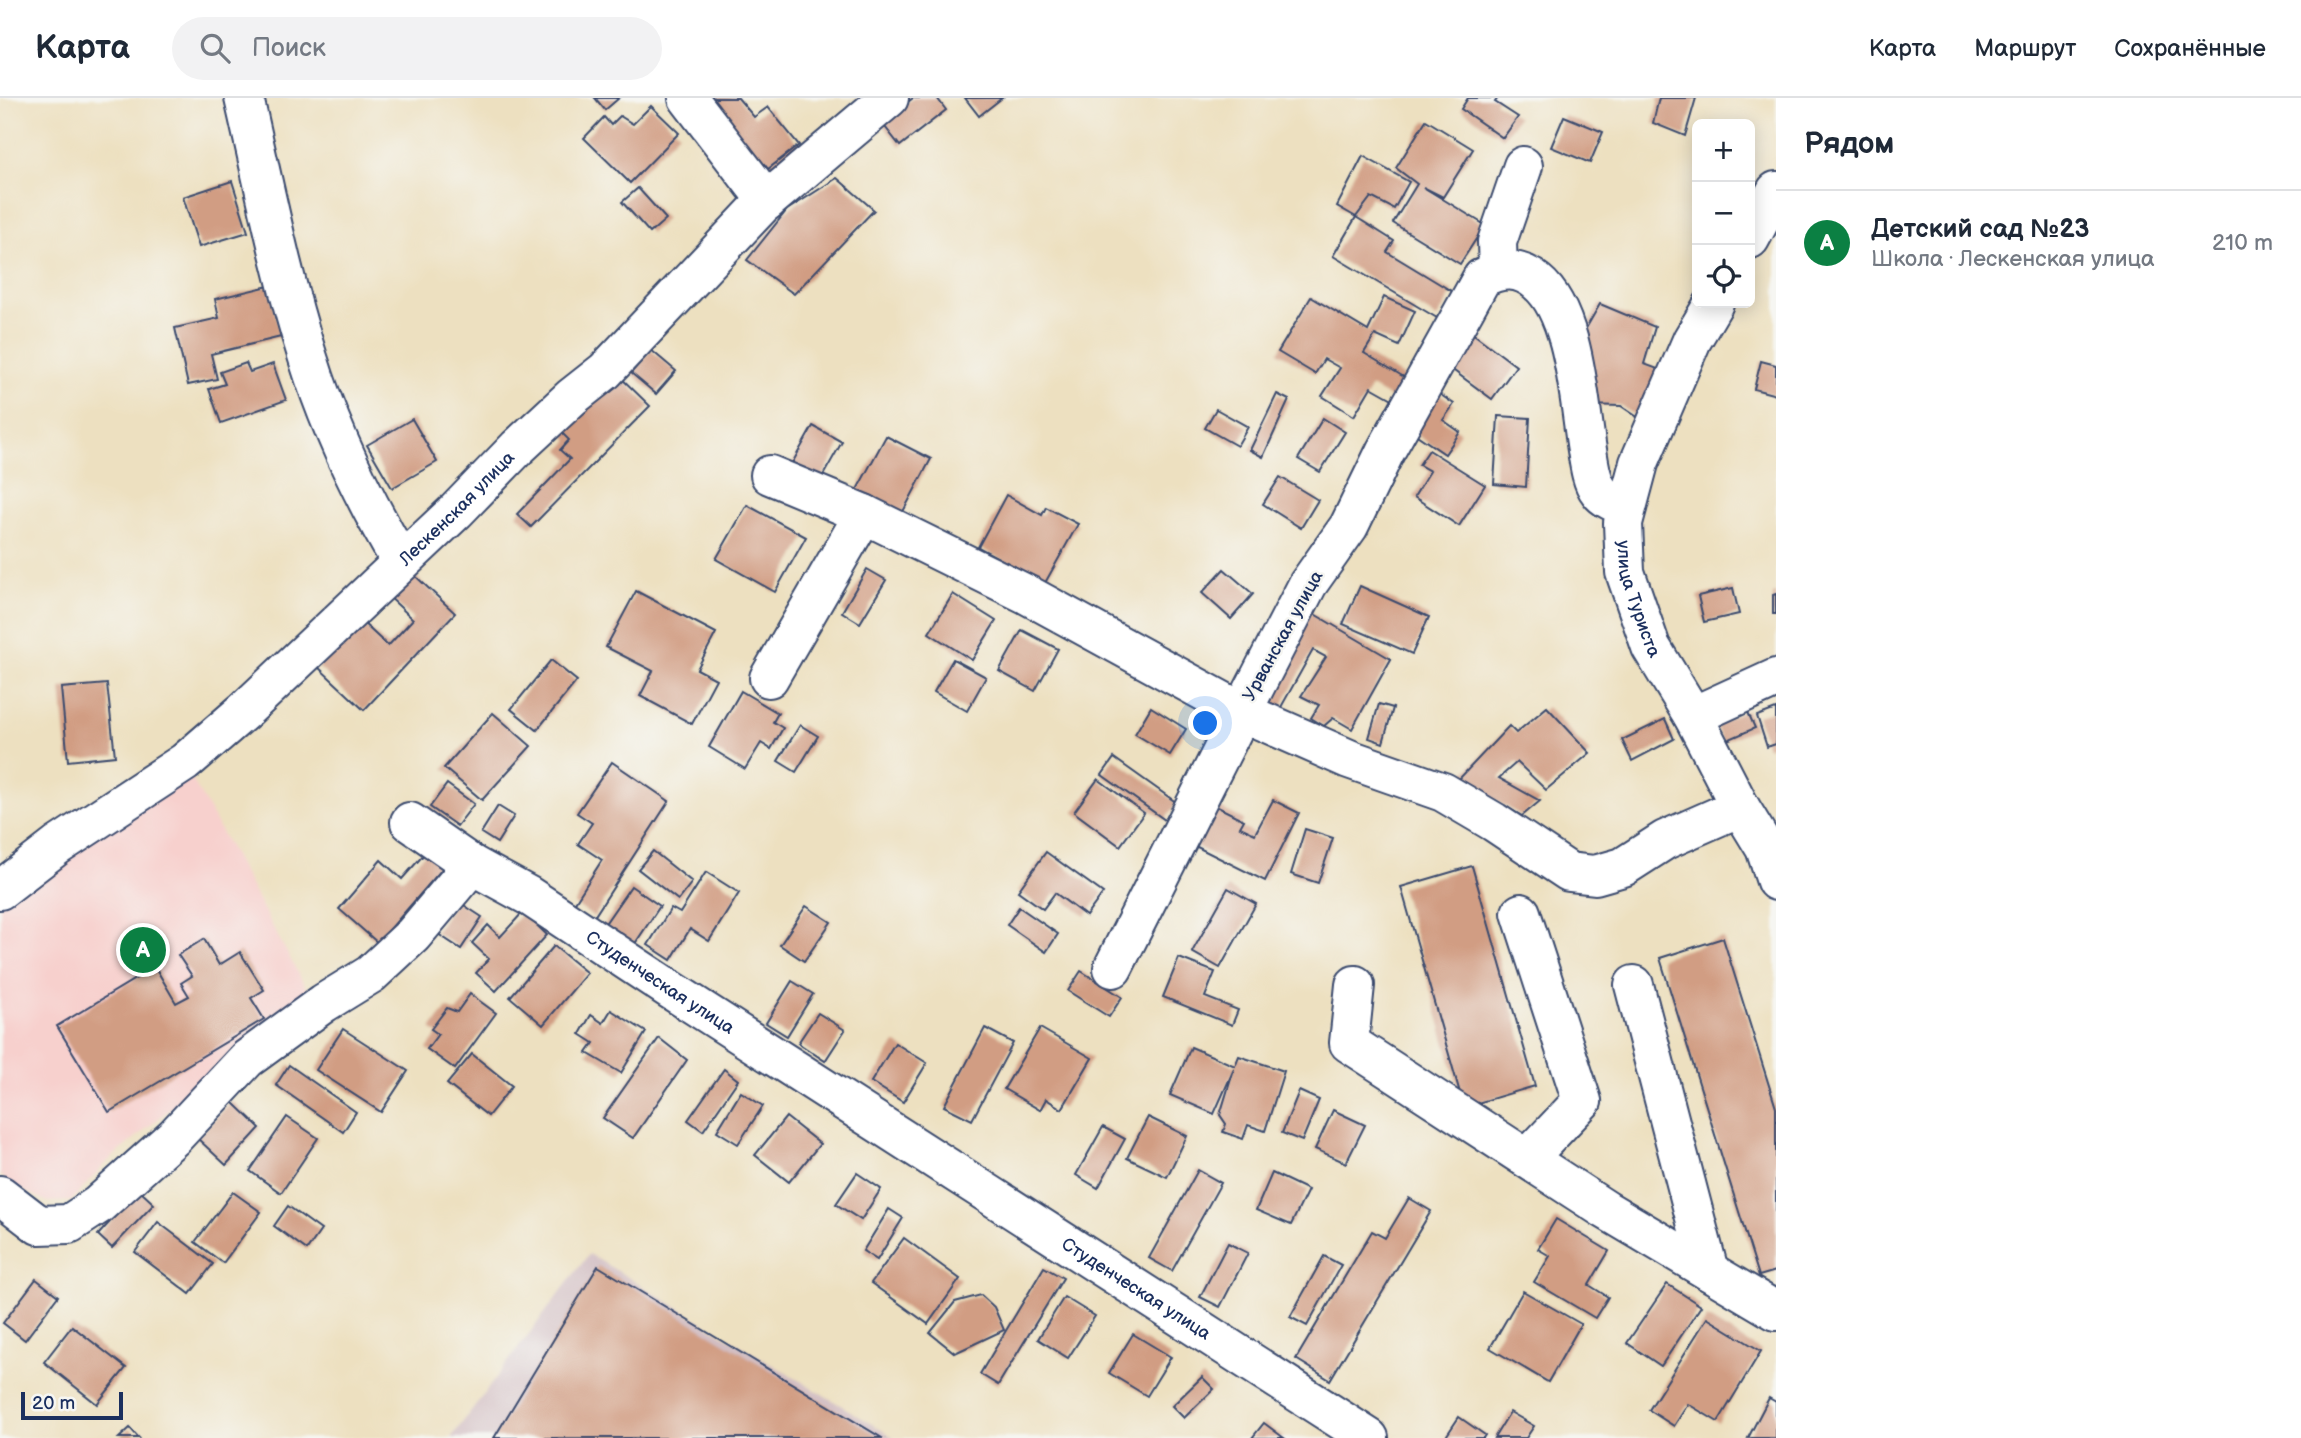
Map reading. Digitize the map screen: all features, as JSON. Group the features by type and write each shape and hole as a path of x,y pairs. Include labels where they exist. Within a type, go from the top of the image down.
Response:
{"street":[{"path":"244,98 284,271 308,359 335,429 382,531 401,562"},
{"path":"688,98 767,201"},
{"name":"Лескенская улица","path":"0,890 57,846 186,762 244,711 456,512 526,439 605,371 767,201 889,98"},
{"path":"1523,166 1497,242 1498,271 1521,271 1535,280 1550,294 1561,314 1572,358 1590,463 1598,491 1608,499 1627,506"},
{"path":"1755,230 1776,191"},
{"name":"Урванская улица","path":"1498,271 1482,278 1385,452 1349,526 1308,584 1242,712 1349,759 1443,792 1569,872 1594,875 1622,867 1665,841 1740,807"},
{"name":"улица Туриста","path":"1711,308 1692,340 1653,425 1639,463 1627,506 1622,544 1625,572 1651,647 1693,716 1740,807 1772,859"},
{"path":"770,475 864,514 1028,595 1242,712 1113,968"},
{"path":"769,678 864,514"},
{"path":"1693,716 1776,678"},
{"name":"Студенческая улица","path":"410,822 472,865 529,896 1369,1438"},
{"path":"0,1195 39,1225 69,1224 98,1205 174,1137 247,1059 324,1003 371,974 413,936 472,865"},
{"path":"1521,914 1582,1101 1528,1158"},
{"path":"1355,985 1349,1044 1606,1210 1776,1311"},
{"path":"1634,985 1709,1271"}],"shaded area":[{"path":"188,771 312,999 196,1087 108,1161 71,1201 48,1202 7,1183 0,1174 0,901"},
{"path":"589,1254 895,1438 451,1438"}],"building":[{"path":"595,98 619,98 605,110"},
{"path":"709,98 738,98 754,117 768,107 799,145 768,169"},
{"path":"913,98 937,98 946,110 900,146 882,123"},
{"path":"965,98 1002,98 979,116"},
{"path":"1468,98 1498,98 1495,102 1518,117 1503,138 1461,109"},
{"path":"1659,98 1696,98 1685,136 1653,123"},
{"path":"651,106 679,133 630,183 584,138 604,117 611,125 620,116 633,124"},
{"path":"1564,116 1603,132 1590,163 1551,147"},
{"path":"1426,120 1473,149 1443,197 1423,187 1485,225 1460,264 1393,223 1417,184 1396,168"},
{"path":"1363,156 1409,182 1394,209 1371,197 1356,217 1337,206"},
{"path":"837,178 874,210 794,294 747,260 787,210"},
{"path":"232,181 248,232 199,247 183,197"},
{"path":"638,188 666,219 650,233 622,202"},
{"path":"1356,217 1394,241 1387,252 1453,292 1437,318 1333,256"},
{"path":"269,286 281,337 211,354 217,379 188,385 175,328 219,318 215,299"},
{"path":"1311,297 1368,331 1384,297 1415,311 1399,346 1375,335 1364,353 1409,380 1396,401 1371,387 1354,416 1322,396 1340,368 1324,359 1315,374 1278,352"},
{"path":"1600,304 1655,327 1644,364 1666,372 1642,420 1621,406 1588,405 1577,344"},
{"path":"1471,332 1516,366 1492,399 1446,365"},
{"path":"651,350 676,371 656,394 631,373"},
{"path":"1761,361 1776,365 1776,395 1754,389"},
{"path":"246,363 250,372 273,364 286,400 221,423 209,389 225,384 220,372"},
{"path":"613,370 650,406 531,527 517,514 570,459 560,450 569,440 556,427"},
{"path":"1435,391 1454,404 1443,420 1460,432 1445,454 1408,429"},
{"path":"1277,394 1289,400 1263,457 1250,450"},
{"path":"1216,409 1248,427 1237,446 1205,428"},
{"path":"1498,416 1530,418 1526,487 1494,484"},
{"path":"1323,418 1345,432 1320,472 1298,459"},
{"path":"412,419 437,462 392,488 367,445"},
{"path":"813,426 842,442 820,481 791,465"},
{"path":"886,436 931,459 898,521 853,497"},
{"path":"1429,450 1485,485 1459,526 1414,497 1430,471 1419,465"},
{"path":"1280,477 1318,500 1301,528 1263,504"},
{"path":"1006,495 1042,515 1046,507 1078,524 1045,583 978,547"},
{"path":"747,505 806,537 775,592 716,559"},
{"path":"867,569 886,580 860,623 842,612"},
{"path":"1224,569 1253,594 1231,619 1202,593"},
{"path":"409,570 455,613 364,710 318,667 361,621 388,646 413,619 386,594"},
{"path":"1360,586 1429,617 1412,654 1343,624"},
{"path":"1733,588 1739,614 1704,622 1698,596"},
{"path":"636,591 716,633 697,669 716,679 692,724 640,696 653,671 606,647"},
{"path":"953,594 996,621 972,660 929,633"},
{"path":"1776,594 1776,614 1773,614 1773,595"},
{"path":"1311,612 1391,659 1352,729 1333,718 1324,726 1311,718 1319,705 1301,696 1326,657 1313,650 1280,709 1262,699"},
{"path":"1022,630 1058,649 1035,691 999,671"},
{"path":"953,659 986,677 967,711 934,692"},
{"path":"551,660 577,681 537,730 511,709"},
{"path":"107,684 115,756 68,761 61,688"},
{"path":"741,691 778,713 773,722 783,728 771,749 761,743 745,769 709,747"},
{"path":"1379,704 1393,708 1383,743 1369,738"},
{"path":"1151,707 1186,729 1170,755 1135,734"},
{"path":"1547,707 1590,753 1546,790 1517,762 1499,778 1540,801 1522,816 1459,779 1509,726 1516,733"},
{"path":"1776,709 1776,744 1767,747 1757,716"},
{"path":"1747,710 1755,728 1723,742 1715,725"},
{"path":"493,713 531,746 482,800 444,768"},
{"path":"1665,719 1674,739 1632,761 1622,740"},
{"path":"800,725 818,736 796,772 778,761"},
{"path":"1114,758 1177,803 1165,820 1102,775"},
{"path":"612,762 669,801 594,917 574,904 602,860 578,844 592,823 577,813"},
{"path":"1098,779 1144,813 1120,846 1074,812"},
{"path":"447,784 474,804 457,826 430,807"},
{"path":"1273,800 1299,813 1265,881 1189,843 1210,803 1244,820 1240,827 1255,834"},
{"path":"498,806 514,816 497,843 481,833"},
{"path":"1305,829 1333,838 1318,883 1291,874"},
{"path":"653,851 692,882 678,900 638,869"},
{"path":"426,852 443,868 378,943 339,909 381,860 402,879"},
{"path":"1046,852 1103,893 1086,916 1055,893 1043,909 1018,891"},
{"path":"1472,866 1535,1086 1464,1107 1401,887"},
{"path":"706,872 739,893 709,941 690,929 671,960 648,945 671,908 680,913"},
{"path":"631,886 660,906 632,948 602,928"},
{"path":"1228,888 1256,904 1220,968 1192,952"},
{"path":"456,900 482,917 461,949 435,932"},
{"path":"806,906 831,922 804,961 780,945"},
{"path":"1019,907 1058,934 1046,952 1007,925"},
{"path":"523,912 547,935 496,991 476,973 489,959 472,943 488,925 500,937"},
{"path":"1723,938 1776,1108 1776,1271 1759,1276 1660,958"},
{"path":"204,939 219,965 240,952 264,990 251,998 264,1019 109,1112 57,1026 155,967 176,1003 189,996 181,983 192,976 178,955"},
{"path":"554,946 587,973 543,1025 510,997"},
{"path":"1179,958 1215,972 1205,997 1238,1010 1232,1025 1163,997"},
{"path":"1081,971 1122,997 1109,1017 1068,991"},
{"path":"792,981 813,994 787,1036 766,1023"},
{"path":"470,994 496,1013 455,1069 427,1049 438,1034 431,1029 447,1008 457,1012"},
{"path":"611,1010 646,1032 621,1073 587,1053 594,1043 580,1034 591,1015 603,1023"},
{"path":"818,1013 845,1030 825,1061 798,1043"},
{"path":"985,1028 1013,1043 972,1120 944,1106"},
{"path":"1040,1028 1092,1058 1062,1109 1046,1099 1040,1110 1004,1089"},
{"path":"343,1029 408,1071 381,1112 316,1070"},
{"path":"659,1038 687,1060 633,1138 603,1118"},
{"path":"895,1043 927,1063 903,1102 871,1082"},
{"path":"1191,1047 1235,1066 1239,1056 1284,1071 1265,1131 1248,1125 1243,1139 1223,1132 1226,1124 1220,1115 1234,1069 1214,1114 1170,1095"},
{"path":"472,1054 512,1086 488,1116 447,1084"},
{"path":"289,1065 356,1112 343,1132 276,1085"},
{"path":"724,1069 738,1080 703,1131 688,1120"},
{"path":"1299,1091 1319,1100 1302,1141 1282,1133"},
{"path":"741,1092 763,1106 738,1144 717,1131"},
{"path":"232,1101 260,1128 226,1165 197,1138"},
{"path":"1333,1110 1365,1125 1346,1163 1315,1149"},
{"path":"287,1117 318,1138 281,1193 250,1171"},
{"path":"786,1117 820,1144 789,1182 755,1155"},
{"path":"1148,1117 1187,1136 1167,1177 1127,1158"},
{"path":"1103,1127 1125,1139 1098,1188 1076,1175"},
{"path":"1198,1170 1221,1183 1172,1271 1149,1258"},
{"path":"857,1173 881,1189 861,1220 836,1204"},
{"path":"1272,1173 1308,1190 1291,1225 1256,1210"},
{"path":"139,1190 154,1204 112,1248 98,1235"},
{"path":"233,1192 261,1212 223,1263 195,1242"},
{"path":"1409,1198 1431,1211 1330,1380 1296,1359 1372,1231 1385,1238"},
{"path":"288,1206 321,1230 307,1250 274,1226"},
{"path":"889,1209 903,1218 877,1260 863,1251"},
{"path":"1556,1219 1609,1251 1589,1285 1608,1297 1595,1318 1534,1282 1550,1256 1538,1249"},
{"path":"158,1222 213,1264 190,1294 135,1252"},
{"path":"904,1238 960,1279 928,1324 871,1283"},
{"path":"1228,1243 1248,1253 1220,1307 1200,1297"},
{"path":"1324,1256 1341,1265 1307,1326 1290,1317"},
{"path":"598,1266 882,1438 494,1438"},
{"path":"1044,1267 1063,1278 998,1385 980,1374"},
{"path":"36,1279 58,1296 25,1340 3,1323"},
{"path":"1667,1284 1701,1306 1661,1366 1627,1343"},
{"path":"1523,1291 1581,1324 1548,1382 1490,1348"},
{"path":"981,1295 994,1307 1004,1330 955,1353 930,1333 955,1302"},
{"path":"1064,1297 1095,1316 1068,1358 1038,1339"},
{"path":"1707,1318 1761,1351 1718,1422 1688,1404 1674,1426 1649,1410"},
{"path":"72,1326 126,1368 97,1404 44,1362"},
{"path":"1133,1334 1171,1357 1147,1396 1109,1373"},
{"path":"1202,1377 1214,1389 1184,1418 1172,1406"},
{"path":"1769,1398 1776,1402 1776,1438 1748,1438"},
{"path":"1510,1412 1534,1426 1526,1438 1494,1438"},
{"path":"1459,1417 1485,1435 1483,1438 1445,1438"},
{"path":"1264,1423 1284,1438 1252,1438"},
{"path":"130,1428 139,1438 119,1438"}],"place":[{"name":"Детский сад №23","path":"143,950"}]}
